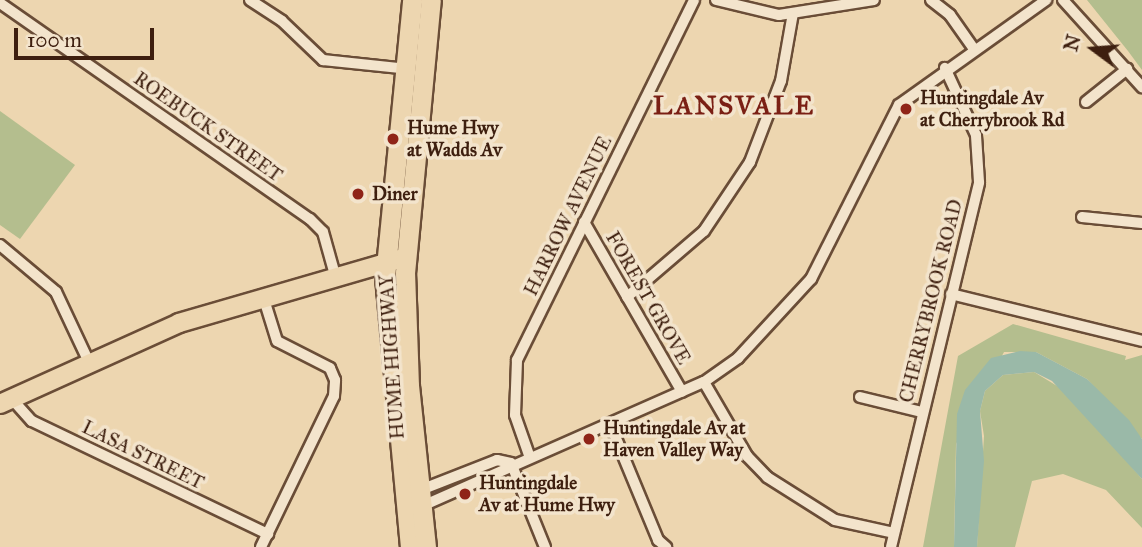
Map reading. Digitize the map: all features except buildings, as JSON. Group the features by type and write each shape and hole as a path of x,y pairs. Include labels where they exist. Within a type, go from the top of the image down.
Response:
{"highway":[{"name":"HUME HIGHWAY","path":"410,547 396,260 412,0"},
{"name":"HUME HIGHWAY","path":"426,547 418,499 396,260 431,0"}],"main road":[{"path":"6,401 88,360 263,296 396,260"}],"street":[{"path":"250,0 282,21 323,60 408,69"},
{"name":"HARROW AVENUE","path":"529,455 515,415 517,360 694,0"},
{"path":"716,0 779,15 874,0"},
{"path":"931,0 950,15 974,49"},
{"path":"418,499 503,473 511,463 610,424 704,382 760,337 811,279 886,122 904,98 1046,0"},
{"path":"1063,0 1142,87"},
{"name":"ROEBUCK STREET","path":"0,3 310,219 323,232 335,275"},
{"path":"627,297 704,231 750,162 781,81 793,13"},
{"name":"CHERRYBROOK ROAD","path":"891,547 980,165 971,117 945,68"},
{"path":"1086,102 1127,69"},
{"path":"1082,217 1142,223"},
{"name":"FOREST GROVE","path":"584,222 682,391"},
{"path":"0,245 56,292 88,360"},
{"path":"951,293 1142,341"},
{"path":"261,547 334,396 335,380 330,368 277,341 263,296"},
{"path":"704,382 747,456 767,477 835,520 894,533"},
{"path":"859,397 922,412"},
{"name":"LASA STREET","path":"6,401 32,421 268,534"},
{"path":"610,424 659,540 666,547"},
{"path":"418,499 497,460 511,463"},
{"path":"511,463 545,547"}],"green space":[{"path":"1087,0 1142,0 1142,70 1128,51"},
{"path":"0,111 75,165 20,239 0,225"},
{"path":"1013,324 1126,356 1125,360 1142,355 1142,439 1087,379 1036,352 1004,352 956,444 954,547 923,547 958,356"},
{"path":"1034,372 1067,392 1142,479 1142,528 1106,490 1063,474 1032,481 1015,547 977,547 984,436 980,411 985,391 1003,375"}],"shaded area":[{"path":"1020,351 1036,352 1087,379 1129,420 1142,439 1142,479 1052,381 1034,372 1003,375 985,391 980,411 984,461 977,547 954,547 957,414 965,390 991,358"}],"place":[{"name":"Huntingdale Av at Cherrybrook Rd","path":"906,109"},
{"name":"Hume Hwy at Wadds Av","path":"393,139"},
{"name":"Diner","path":"358,194"},
{"name":"Huntingdale Av at Haven Valley Way","path":"589,439"},
{"name":"Huntingdale Av at Hume Hwy","path":"465,494"}],"district":[{"name":"LANSVALE","path":"734,106"}]}
